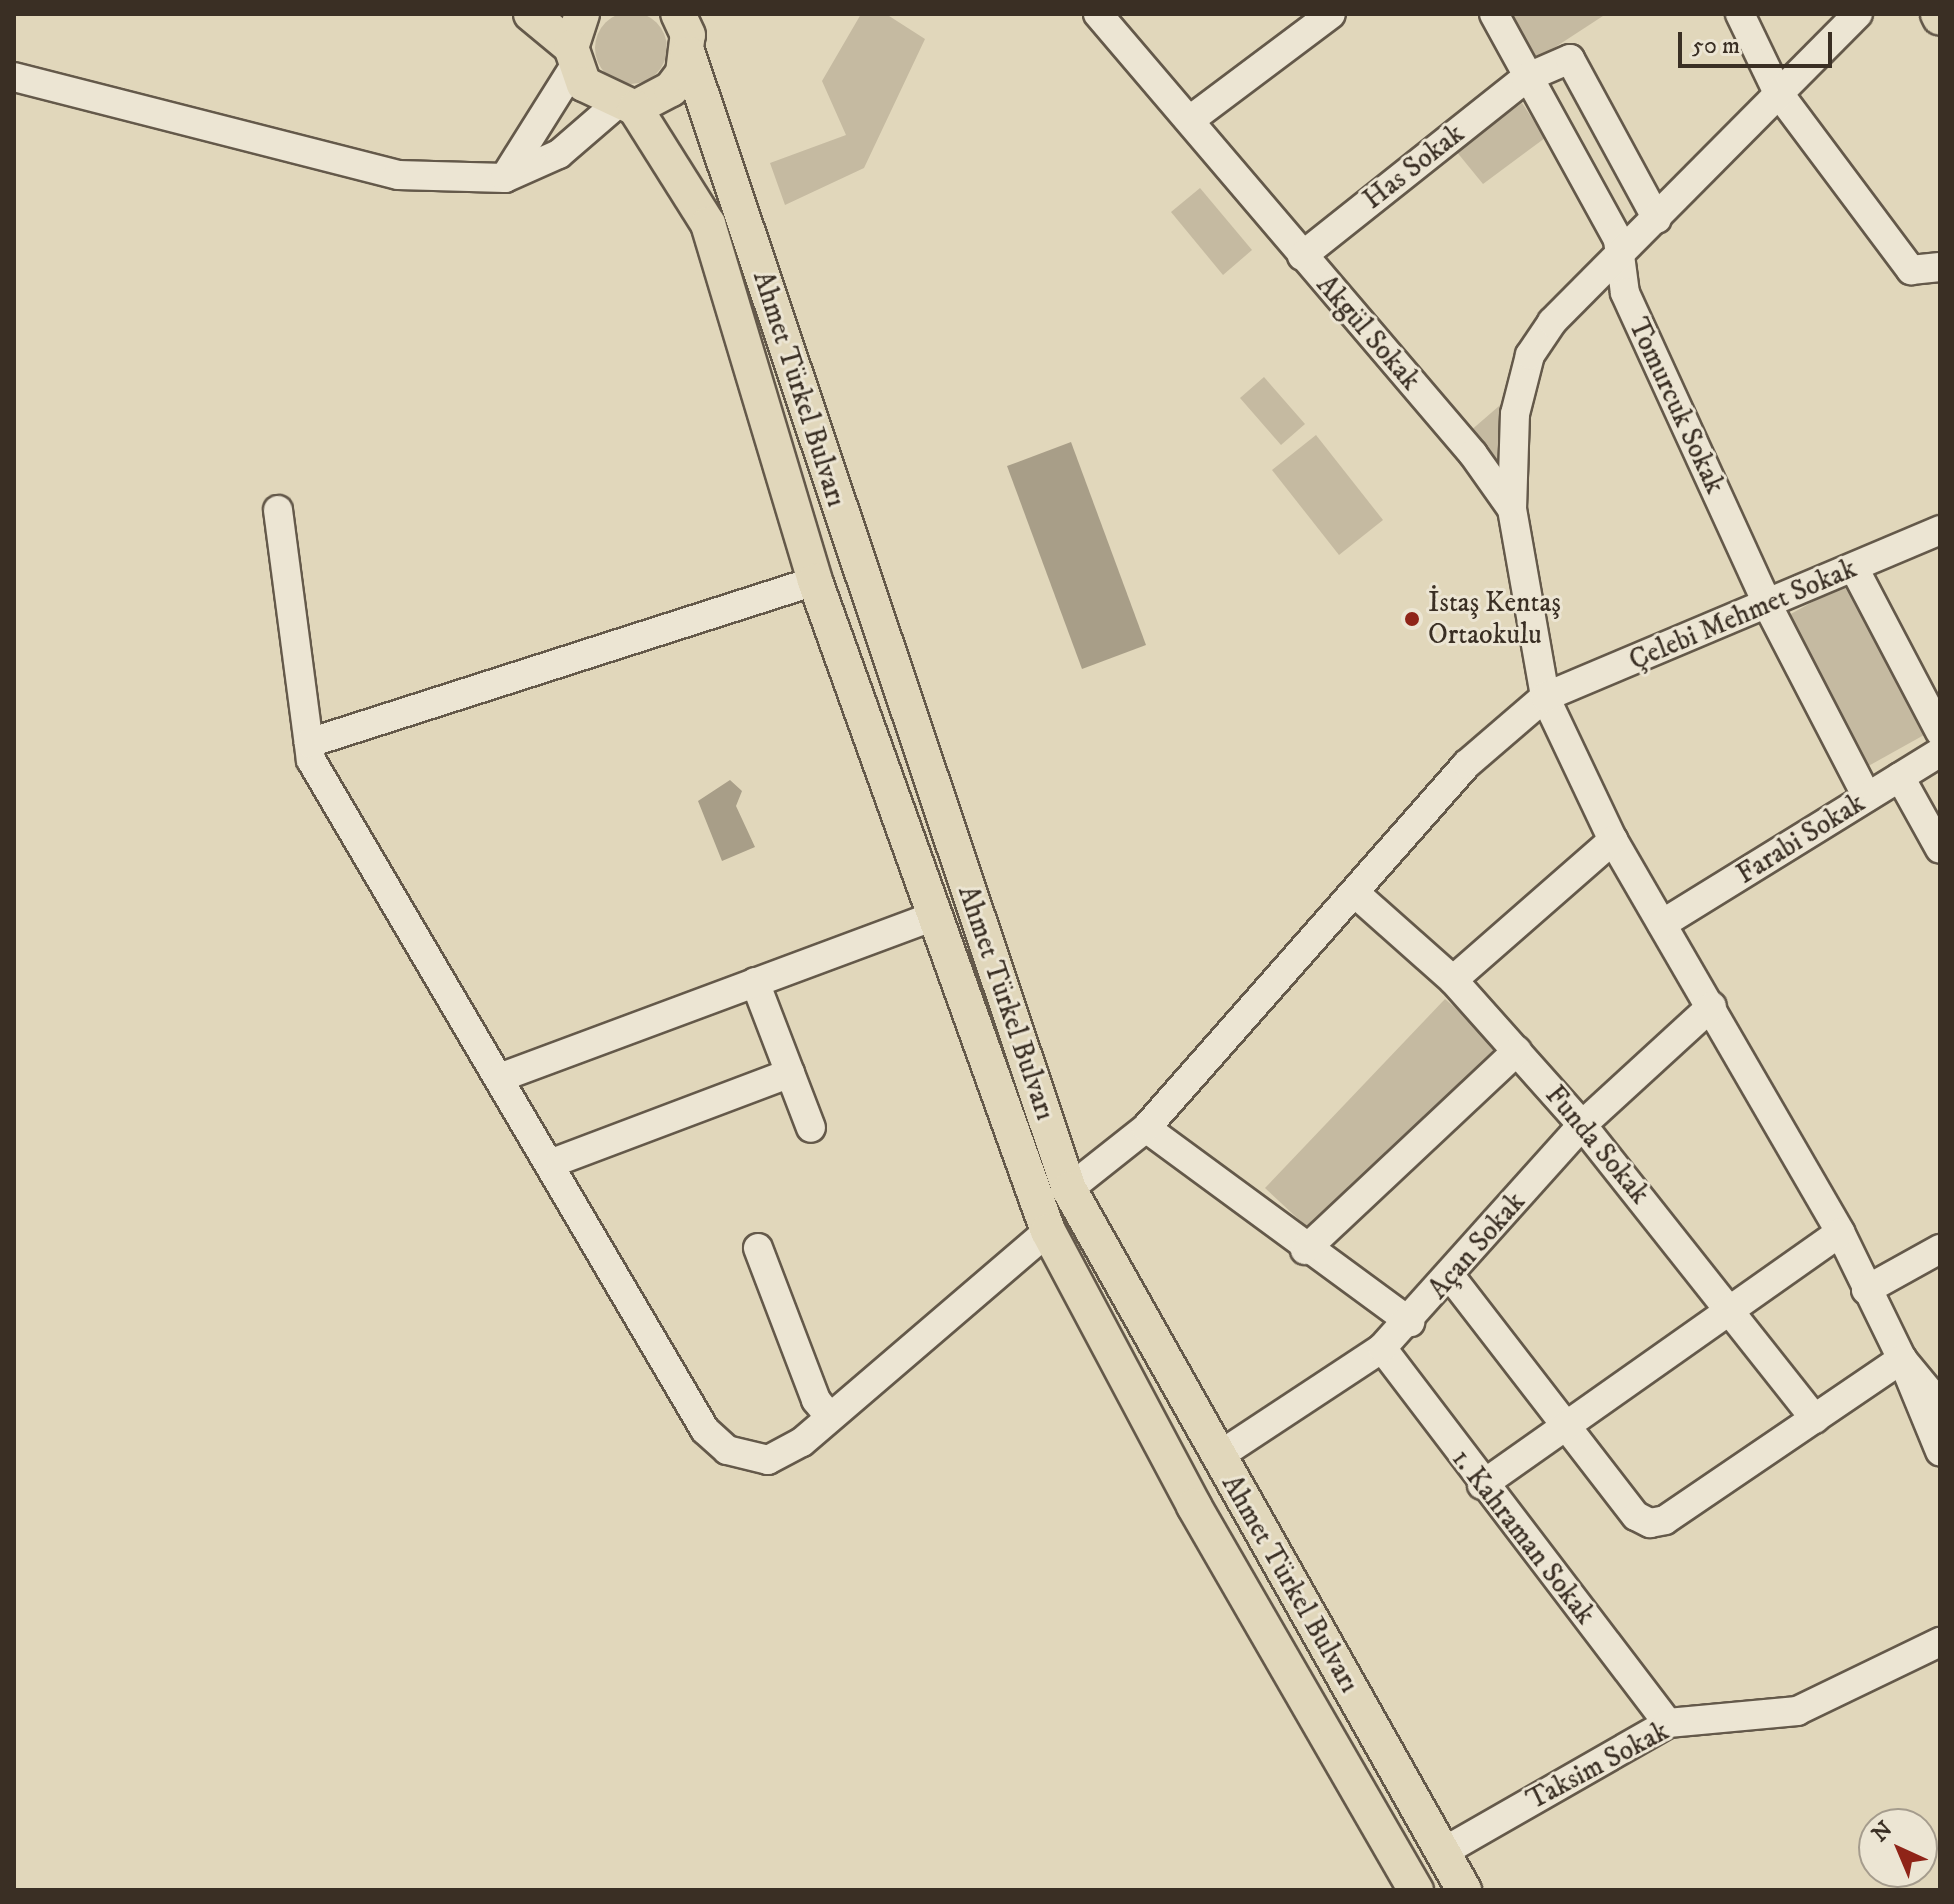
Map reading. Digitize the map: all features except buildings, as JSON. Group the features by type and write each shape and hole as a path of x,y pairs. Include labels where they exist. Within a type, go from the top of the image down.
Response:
{"main road":[{"path":"531,14 573,57 599,97 626,106 671,89 689,29"},
{"path":"573,57 582,14"},
{"name":"Ahmet Türkel Bulvarı","path":"689,29 1069,1189 1217,1457 1464,1890"},
{"name":"Ahmet Türkel Bulvarı","path":"626,106 708,224 815,581 1048,1231 1194,1506 1416,1890"}],"street":[{"name":"Akgül Sokak","path":"1098,14 1190,120 1512,509 1545,697 1613,840 1712,1006 1840,1232 1902,1359"},
{"path":"1190,120 1331,14"},
{"name":"Tomurcuk Sokak","path":"1494,14 1526,78 1618,240 1625,293 1768,606 1867,797"},
{"path":"1740,14 1777,91 1911,270 1940,267"},
{"path":"1512,509 1515,414 1530,355 1552,322 1621,259 1777,91 1858,14"},
{"path":"505,178 573,57"},
{"name":"Has Sokak","path":"1302,256 1526,78 1570,59 1657,219"},
{"path":"14,77 349,168 505,178 559,154 626,106"},
{"path":"278,510 311,760 705,1430 727,1450 768,1460 830,1417 1048,1231"},
{"name":"Çelebi Mehmet Sokak","path":"1069,1189 1146,1128 1467,764 1545,697 1768,606 1940,530"},
{"path":"1854,568 1940,732"},
{"path":"309,743 815,581"},
{"name":"Farabi Sokak","path":"1662,924 1940,752"},
{"path":"1900,777 1940,849"},
{"path":"1453,980 1613,840"},
{"name":"Funda Sokak","path":"1355,893 1453,980 1582,1125 1815,1419"},
{"path":"499,1078 937,915"},
{"path":"755,982 811,1128"},
{"name":"Açan Sokak","path":"1217,1457 1382,1348 1451,1277 1582,1125 1712,1006"},
{"path":"1305,1250 1517,1051"},
{"path":"560,1160 790,1073"},
{"path":"1146,1128 1305,1250 1410,1322"},
{"path":"1482,1485 1563,1424 1840,1232"},
{"path":"758,1248 816,1400 830,1417"},
{"path":"1866,1290 1940,1249"},
{"path":"1451,1277 1636,1516 1650,1523 1665,1520 1902,1359"},
{"name":"1. Kahraman Sokak","path":"1382,1348 1482,1485 1668,1723"},
{"path":"1902,1359 1940,1405"},
{"path":"1902,1359 1940,1451"},
{"name":"Taksim Sokak","path":"1443,1852 1668,1723 1797,1711 1940,1642"}],"shaded area":[{"path":"631,12 657,22 667,48 657,74 631,84 605,74 595,48 605,22"},
{"path":"861,14 886,14 925,39 864,168 785,205 770,163 846,135 822,81"},
{"path":"1512,14 1606,14 1537,59"},
{"path":"1522,103 1545,138 1483,184 1456,151"},
{"path":"1200,188 1252,250 1223,275 1171,212"},
{"path":"1264,377 1305,424 1281,445 1240,398"},
{"path":"1506,400 1505,476 1469,432"},
{"path":"1316,435 1383,520 1339,555 1272,470"},
{"path":"1071,442 1146,645 1082,669 1007,466"},
{"path":"1850,581 1933,730 1863,769 1780,620"},
{"path":"730,780 742,791 736,806 755,847 722,861 698,801"},
{"path":"1445,999 1503,1049 1310,1230 1265,1188"}],"place":[{"name":"İstaş Kentaş Ortaokulu","path":"1412,619"}]}
